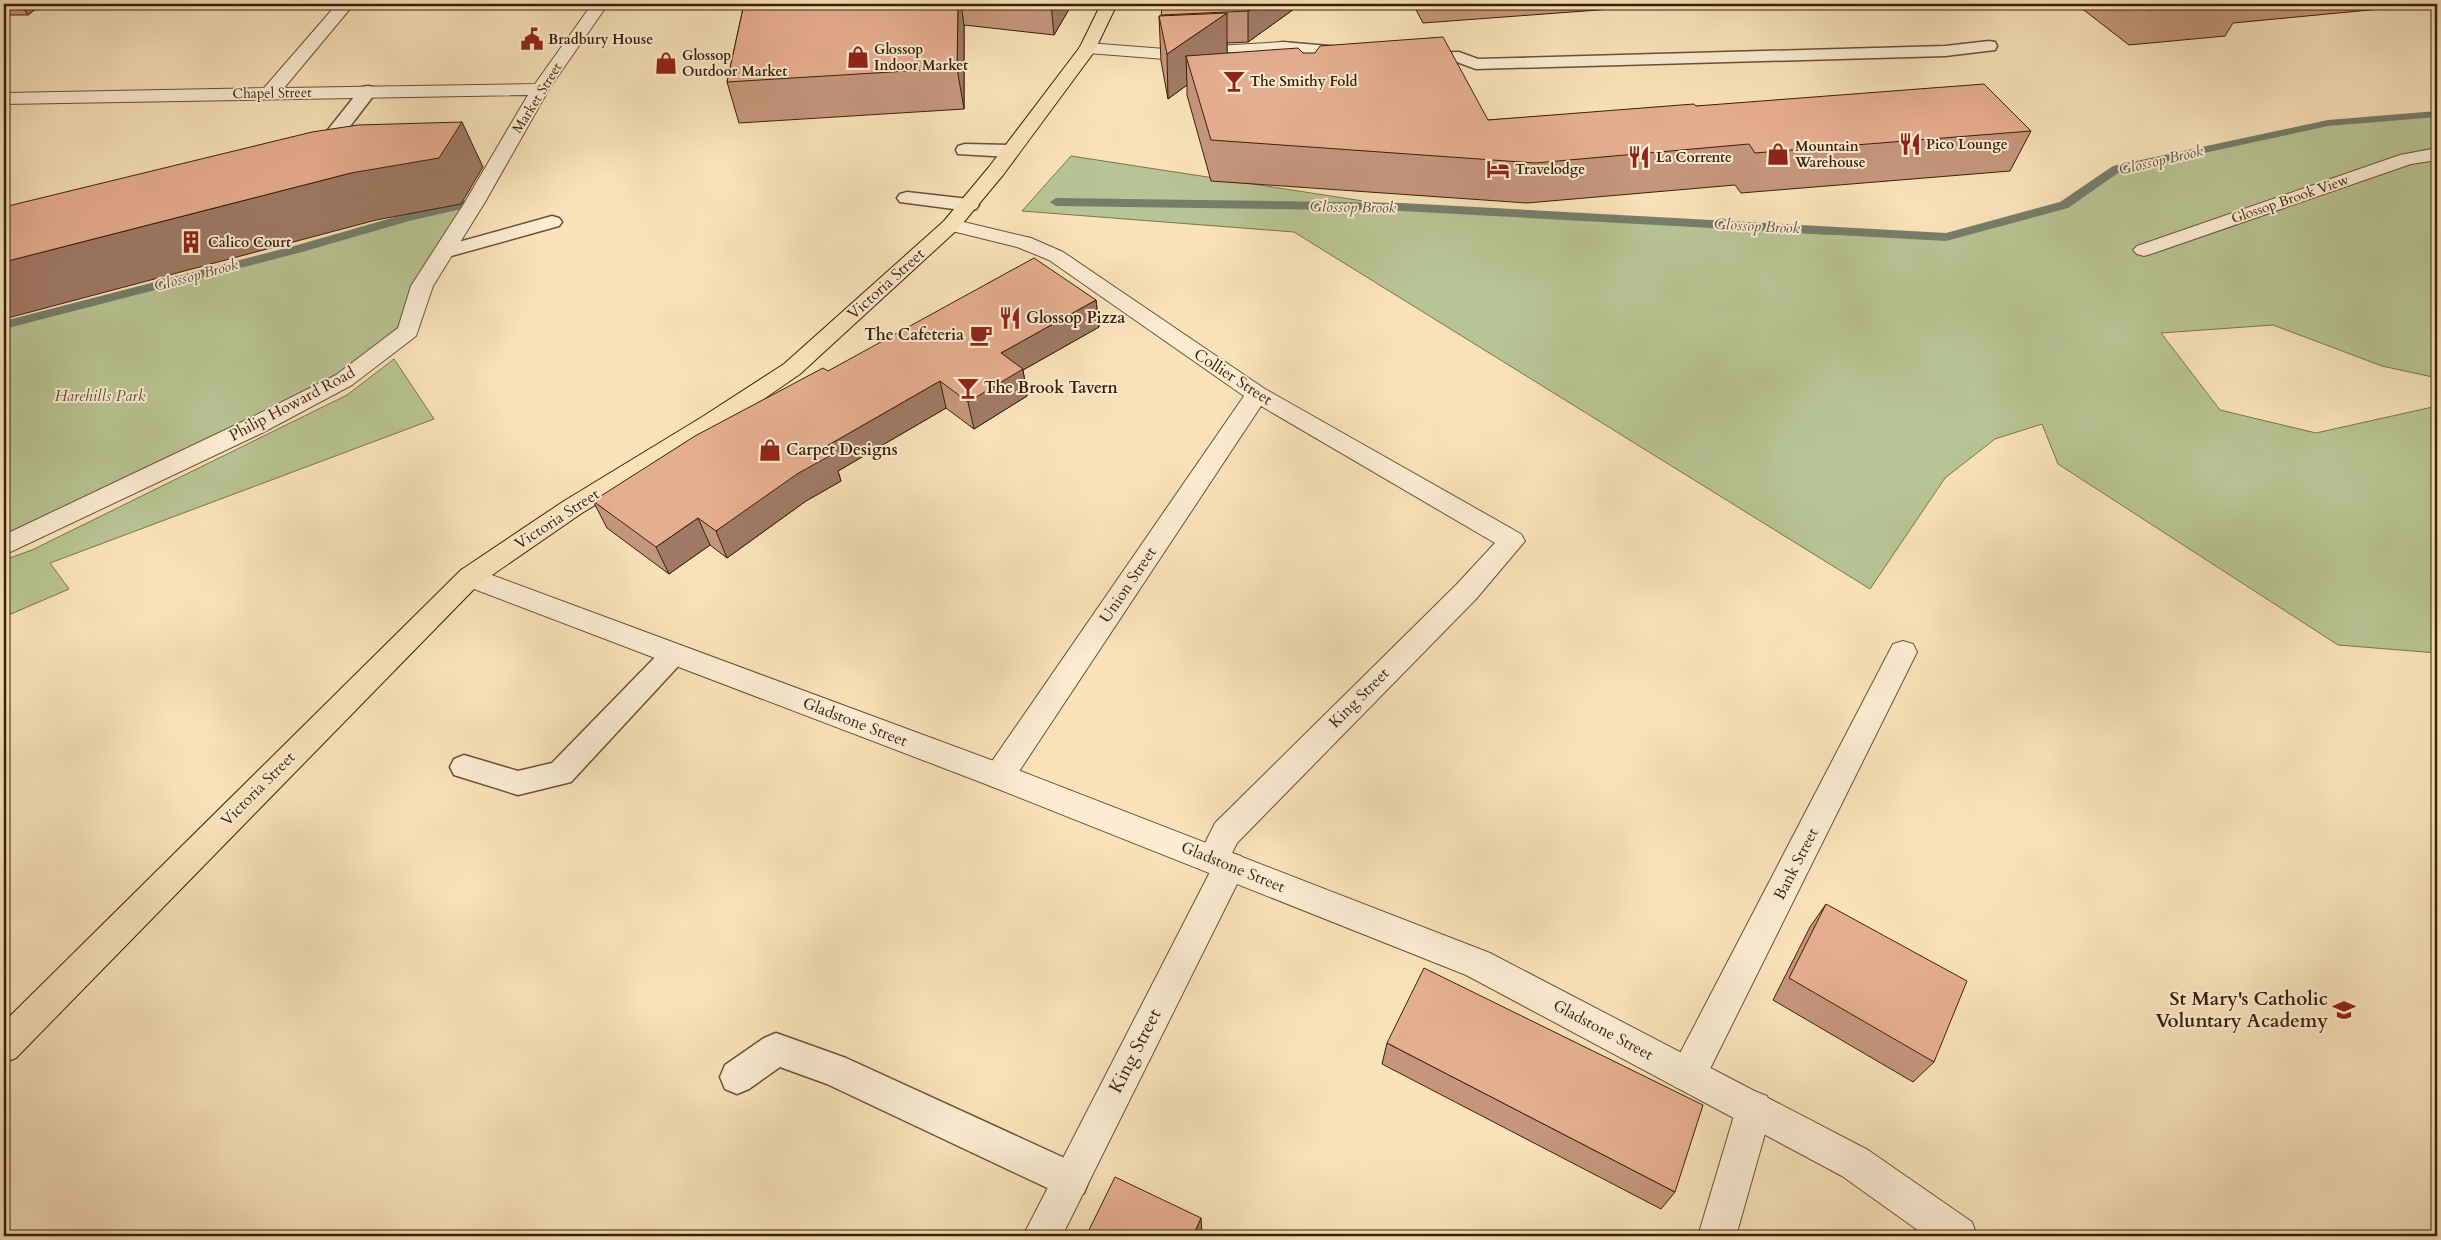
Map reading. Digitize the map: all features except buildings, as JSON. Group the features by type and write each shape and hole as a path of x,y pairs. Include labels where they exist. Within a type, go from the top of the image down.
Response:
{"main road":[{"name":"Victoria Street","path":"4,1046 470,577 574,507 711,423 792,368 951,226 1088,48 1109,4"}],"street":[{"path":"270,93 346,4"},
{"name":"Market Street","path":"493,169 540,89 600,4"},
{"path":"1088,48 1165,54 1292,52"},
{"name":"Chapel Street","path":"4,98 540,89"},
{"name":"Glossop Brook View","path":"2144,250 2407,159 2437,154"},
{"name":"Philip Howard Road","path":"4,546 244,431 344,380 408,331 422,286 493,169"},
{"name":"Collier Street","path":"951,226 1024,242 1056,256 1257,394 1512,541"},
{"name":"Union Street","path":"999,776 1257,394"},
{"name":"King Street","path":"1042,1236 1071,1180 1222,862 1226,833 1466,592 1512,541"},
{"name":"Gladstone Street","path":"470,577 999,776 1478,964 1855,1163 1958,1236"},
{"name":"Bank Street","path":"1688,1075 1903,652"},
{"path":"1717,1236 1754,1109"}],"lane":[{"path":"1452,57 1472,45"},
{"path":"1403,58 1465,58 1476,64 1945,51 1988,46"},
{"path":"1292,52 1370,55"},
{"path":"304,167 323,151 368,91"},
{"path":"965,150 1010,151"},
{"path":"907,198 969,205"},
{"path":"444,252 552,222"},
{"path":"464,767 518,783 561,773 674,654"},
{"path":"737,1076 776,1049 834,1070 1071,1180"}],"green space":[{"path":"2437,114 2437,378 2382,366 2273,325 2161,333 2220,410 2316,433 2437,406 2437,653 2338,645 2058,464 2042,424 1995,439 1945,478 1870,589 1294,232 1022,211 1071,156 1402,207 1821,234 1946,237 2064,205 2117,168 2328,123"},
{"name":"Harehills Park","path":"475,202 408,331 344,380 4,546 4,325 298,249 406,218"},
{"path":"394,359 434,419 50,563 69,589 4,617 4,560 32,550 347,395"}],"waterway":[{"name":"Glossop Brook","path":"1056,202 1402,207 1946,237 2064,205 2117,168 2328,123 2437,114"},
{"name":"Glossop Brook","path":"4,325 298,249 406,218 475,202"}],"place":[{"name":"Bradbury House","path":"532,39"},
{"name":"Glossop Indoor Market","path":"858,57"},
{"name":"Glossop Outdoor Market","path":"666,63"},
{"name":"The Smithy Fold","path":"1234,81"},
{"name":"Pico Lounge","path":"1910,144"},
{"name":"Mountain Warehouse","path":"1778,154"},
{"name":"La Corrente","path":"1639,157"},
{"name":"Travelodge","path":"1498,169"},
{"name":"Calico Court","path":"191,242"},
{"name":"Glossop Pizza","path":"1010,318"},
{"name":"The Cafeteria","path":"981,335"},
{"name":"The Brook Tavern","path":"968,388"},
{"name":"Carpet Designs","path":"770,450"},
{"name":"St Mary's Catholic Voluntary Academy","path":"2344,1010"}]}
